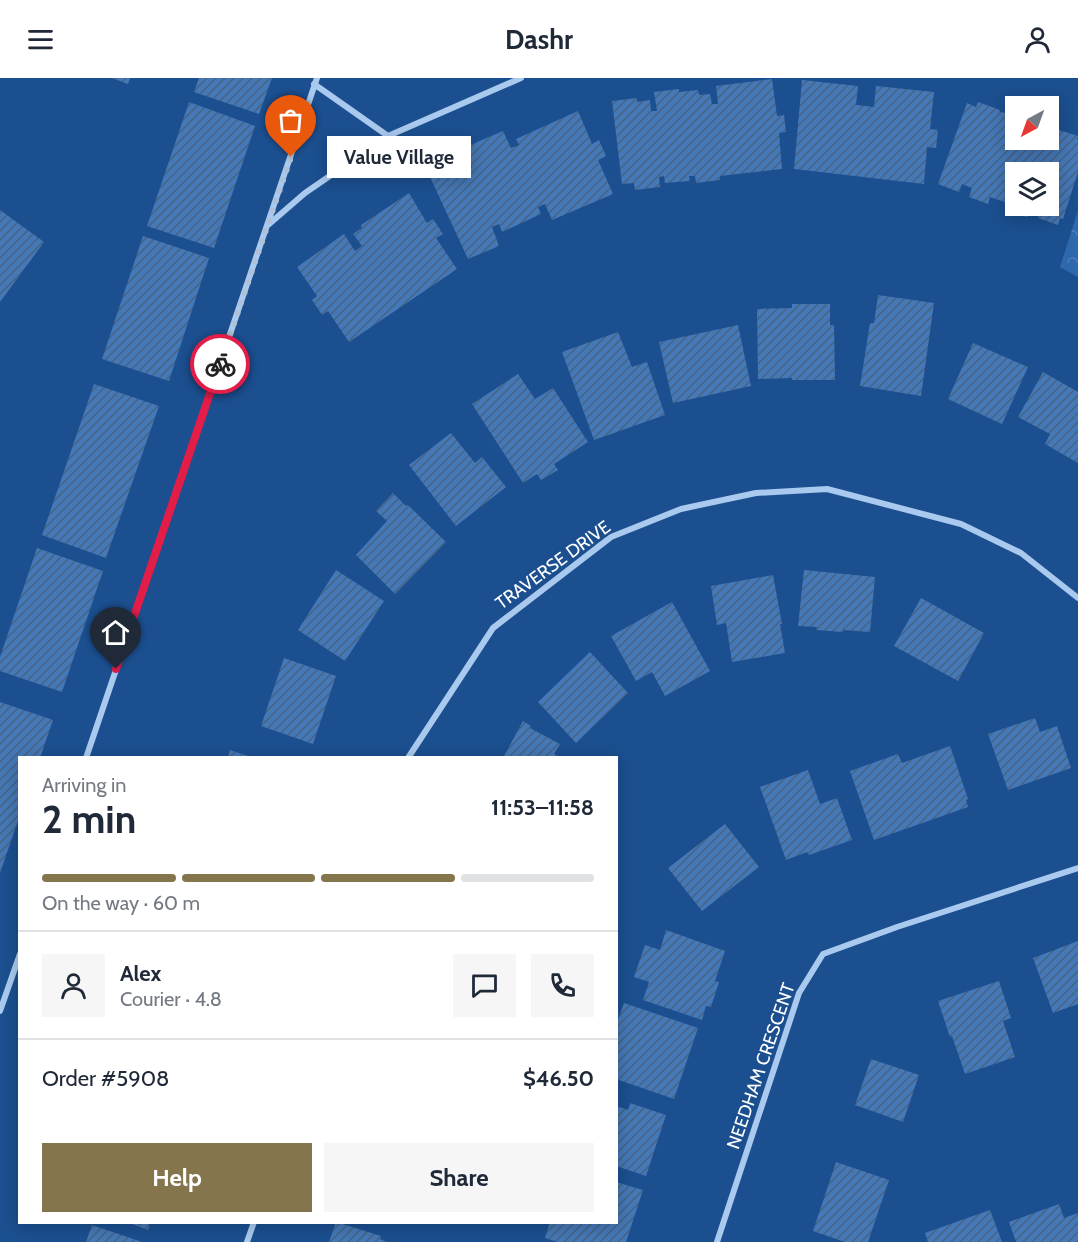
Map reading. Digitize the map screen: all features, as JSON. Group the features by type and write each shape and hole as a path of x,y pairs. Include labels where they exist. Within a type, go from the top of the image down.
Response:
{"street":[{"path":"267,227 305,193 388,136 521,78"},
{"path":"87,756 315,81 388,136"},
{"name":"TRAVERSE DRIVE","path":"409,756 493,628 611,537 681,509 756,493 827,489 961,524 1021,553 1078,598"},
{"name":"NEEDHAM CRESCENT","path":"717,1242 799,993 823,954 897,927 1078,868"},
{"path":"0,1011 18,960"},
{"path":"247,1242 253,1224"}],"green space":[{"path":"1078,211 1078,277 1060,267"}],"building":[{"path":"112,78 130,78 128,84"},
{"path":"199,78 272,78 259,114 194,92"},
{"path":"772,79 777,116 784,115 786,132 779,133 782,169 720,176 720,180 696,183 695,176 689,176 690,181 665,183 664,176 659,177 660,187 635,190 634,183 622,184 612,101 637,98 637,102 650,100 651,111 657,111 654,92 679,89 679,92 698,90 699,95 710,94 712,104 718,104 716,86"},
{"path":"802,80 858,86 856,105 874,107 876,86 934,92 930,129 938,130 936,148 927,147 924,184 794,169"},
{"path":"189,102 255,126 214,248 147,226"},
{"path":"978,102 1005,113 1005,150 1059,150 1059,130 1078,136 1078,172 1063,219 1060,218 1058,225 1038,218 1039,216 1059,216 1059,162 1005,162 1005,202 990,197 988,204 969,197 972,188 962,184 959,192 938,184 967,103 976,107"},
{"path":"578,111 592,144 599,140 606,156 598,160 613,194 552,220 545,204 538,207 541,214 502,232 499,224 492,227 499,246 468,259 430,177 463,162 466,170 472,167 464,148 484,139 503,131 511,148 519,145 516,139"},
{"path":"409,193 427,223 433,219 443,234 436,238 457,269 349,342 328,311 322,315 312,300 317,296 297,267 344,234 355,251 362,246 353,234 362,228 361,225"},
{"path":"0,210 44,242 0,302"},
{"path":"143,236 209,258 169,381 102,359"},
{"path":"878,295 934,303 921,396 860,386 870,323 874,323"},
{"path":"792,304 830,304 830,325 834,325 835,380 758,379 757,309 792,308"},
{"path":"738,325 751,386 673,403 659,342"},
{"path":"618,332 632,367 647,362 665,415 594,440 562,352"},
{"path":"973,343 1028,367 1002,424 948,399"},
{"path":"1043,372 1078,392 1078,463 1045,444 1050,434 1018,417"},
{"path":"518,374 535,399 553,388 588,442 554,464 558,470 541,480 537,474 523,483 472,404"},
{"path":"94,384 159,406 106,558 42,535"},
{"path":"451,433 475,463 482,457 506,487 456,526 409,465"},
{"path":"393,493 446,542 395,594 356,555 387,521 376,511"},
{"path":"37,548 103,571 62,692 0,671 0,657"},
{"path":"336,570 384,601 345,661 298,630"},
{"path":"804,570 875,577 870,632 816,630 817,627 798,626"},
{"path":"773,575 785,653 732,662 726,623 717,625 711,586"},
{"path":"921,598 984,633 958,681 894,646"},
{"path":"672,602 710,671 665,696 652,672 636,681 611,636"},
{"path":"590,652 628,693 576,743 538,702"},
{"path":"284,658 336,676 313,744 261,726"},
{"path":"0,702 53,720 41,756 18,756 18,821 0,873"},
{"path":"1035,718 1040,732 1057,726 1071,768 1008,790 988,734"},
{"path":"523,721 531,726 530,728 560,744 554,754 558,756 504,756"},
{"path":"950,746 968,799 966,800 968,807 874,840 850,771 898,754 902,763"},
{"path":"230,750 248,756 228,756"},
{"path":"808,770 820,804 837,798 852,840 809,855 807,852 786,860 760,787"},
{"path":"725,824 759,867 702,911 668,868"},
{"path":"666,930 725,951 715,981 719,982 711,1007 706,1006 702,1020 643,1000 649,982 634,977 645,945 660,950"},
{"path":"1078,941 1078,1004 1053,1013 1033,958"},
{"path":"999,981 1011,1018 1003,1021 1015,1057 965,1074 938,1001"},
{"path":"624,1003 698,1028 674,1099 618,1080 618,1020"},
{"path":"871,1059 919,1075 903,1122 855,1105"},
{"path":"630,1103 666,1115 646,1176 618,1167 618,1107 628,1110"},
{"path":"836,1162 889,1180 868,1242 845,1242 813,1231"},
{"path":"618,1183 643,1190 626,1242 558,1242 545,1238 549,1224 618,1224"},
{"path":"1059,1204 1064,1218 1078,1213 1078,1242 1016,1242 1009,1222"},
{"path":"990,1210 1002,1242 928,1242 925,1233"},
{"path":"132,1224 150,1224 148,1230"},
{"path":"335,1224 342,1224 381,1236 380,1239 387,1242 329,1242"},
{"path":"92,1225 142,1242 86,1242"}],"way so far":[{"path":"220,364 291,157"}],"place":[{"name":"Value Village","path":"291,157"}],"route":[{"path":"116,669 220,364"}]}
